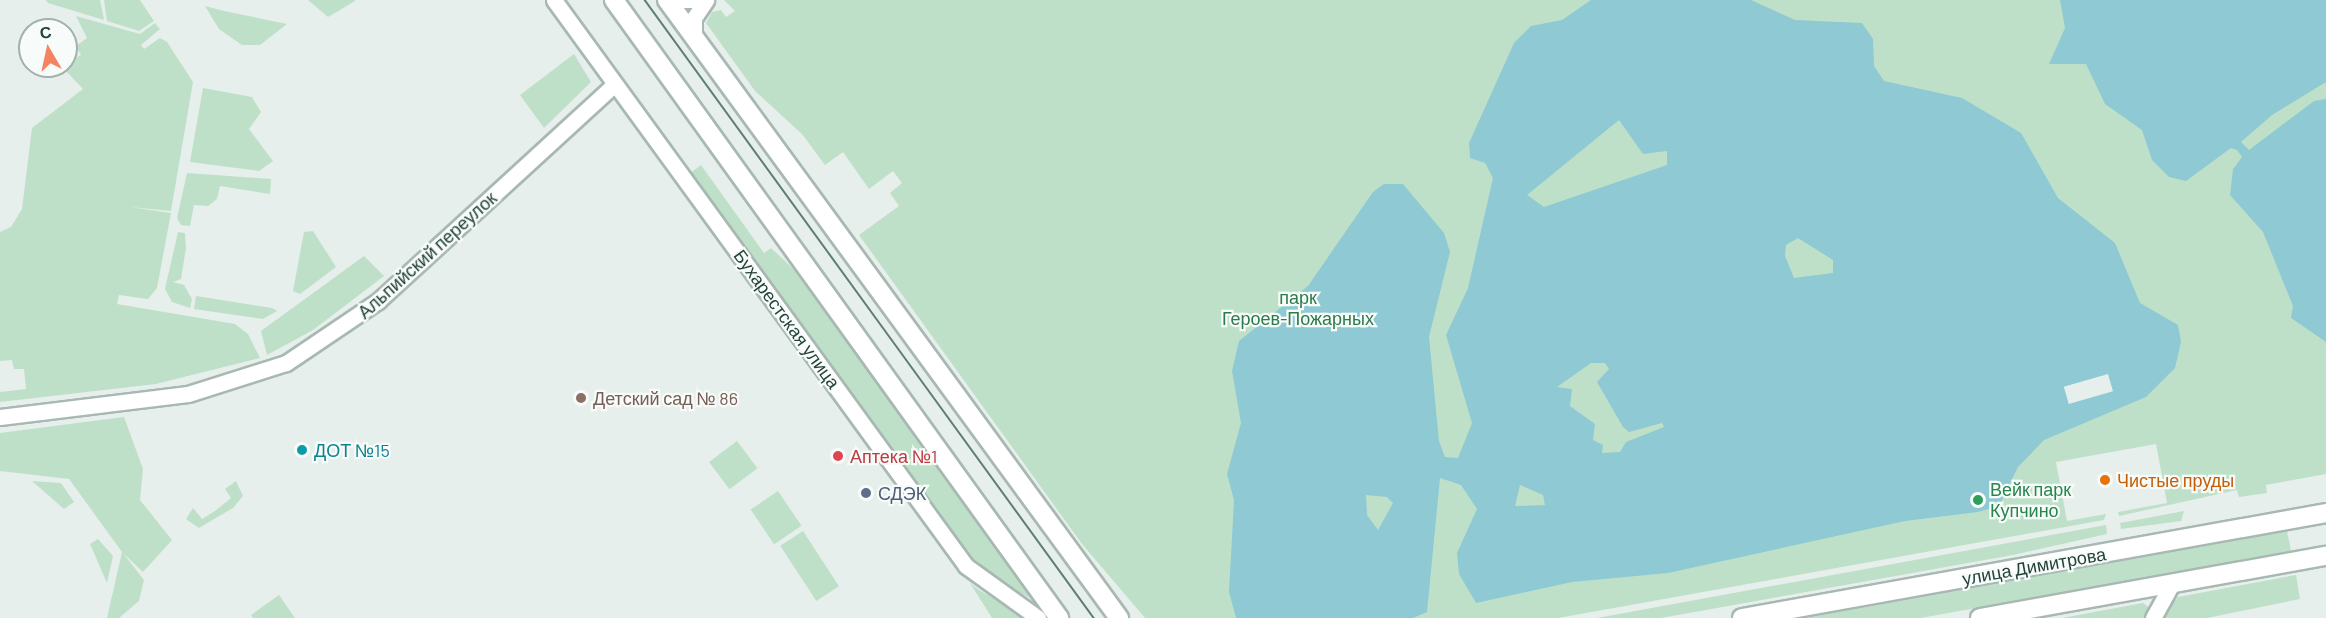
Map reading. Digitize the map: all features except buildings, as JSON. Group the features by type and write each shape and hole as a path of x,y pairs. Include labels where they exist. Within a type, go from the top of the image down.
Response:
{"main road":[{"path":"614,0 1059,618"},
{"path":"667,0 1119,618"},
{"name":"улица Димитрова","path":"1742,618 2326,513"},
{"path":"1980,618 2326,556"}],"street":[{"name":"Бухарестская улица","path":"554,0 966,566 1038,618"},
{"path":"682,0 696,0"},
{"path":"694,38 694,18 706,0"},
{"name":"Альпийский переулок","path":"0,417 188,394 286,363 386,294 615,84"},
{"path":"2153,618 2172,584"}],"green space":[{"path":"46,0 100,0 104,20 48,3"},
{"path":"104,0 140,0 154,21 139,31 107,21"},
{"path":"308,0 355,0 355,1 328,17"},
{"name":"парк Героев-Пожарных","path":"724,0 2326,0 2326,474 2266,485 2267,493 2239,497 2237,490 2119,516 2118,512 2167,503 2156,444 2056,462 2067,521 2106,514 2104,520 1558,618 1145,618 1082,544 859,235 899,206 890,193 902,183 893,171 869,189 843,152 825,165 802,134 755,91 706,23 712,12 721,10 726,17 735,11"},
{"path":"205,6 287,24 260,45 242,45 219,29"},
{"path":"76,16 140,34 155,23 160,29 141,45 144,49 160,38 167,42 193,82 171,211 130,207 171,213 157,288 148,299 119,295 117,304 235,324 248,334 260,358 156,384 0,402 0,392 26,389 24,369 14,369 12,360 0,361 0,232 11,227 22,209 32,128 83,89 72,78 78,78 78,57 81,55 78,45 87,38"},
{"path":"574,54 591,82 544,128 520,95"},
{"path":"203,88 252,97 261,112 249,129 273,161 259,171 190,162"},
{"path":"701,165 764,253 771,248 801,276 1032,599 976,568 689,174"},
{"path":"187,173 271,179 270,194 220,186 217,199 208,206 194,205 190,226 181,225 177,218"},
{"path":"313,231 336,267 300,294 293,291 304,232"},
{"path":"178,232 185,233 186,248 181,279 173,282 184,285 192,299 190,308 172,302 165,289"},
{"path":"364,256 384,276 313,330 267,355 261,331"},
{"path":"196,296 272,308 277,311 263,319 194,309"},
{"path":"124,417 143,469 140,500 172,540 143,572 123,553 144,580 139,601 119,618 107,618 122,552 69,479 0,471 0,433"},
{"path":"737,441 757,468 730,489 709,462"},
{"path":"32,481 61,483 74,502 64,509"},
{"path":"236,481 243,496 233,508 199,528 186,519 193,508 202,519 215,511 231,498 225,489"},
{"path":"778,491 801,526 774,544 751,509"},
{"path":"2184,511 2181,521 2121,529 2120,523"},
{"path":"2106,525 2107,534 2013,555 1661,618 1597,618"},
{"path":"803,531 839,586 816,601 780,546"},
{"path":"2287,531 2291,551 1921,618 1805,618"},
{"path":"98,539 113,556 107,583 90,544"},
{"path":"2296,575 2300,599 2207,618 2161,618 2178,597"},
{"path":"970,583 979,590 1028,618 992,618"},
{"path":"279,595 295,618 253,618 251,615"},
{"path":"2143,603 2150,608 2144,618 2062,618"}],"water":[{"path":"1591,0 1751,0 1795,20 1862,23 1873,39 1874,66 1884,81 1962,98 2021,133 2058,198 2115,243 2140,303 2178,325 2181,342 2175,368 2146,397 2044,440 2018,467 1999,506 1978,512 1905,521 1668,573 1572,582 1476,603 1459,574 1457,553 1477,509 1461,485 1440,478 1427,612 1413,618 1236,618 1229,592 1234,500 1227,474 1241,423 1232,371 1239,341 1308,286 1373,192 1384,184 1403,184 1444,233 1450,252 1429,337 1439,441 1445,457 1458,458 1472,423 1446,335 1468,288 1493,178 1485,163 1470,158 1469,143 1514,43 1531,26 1562,20","holes":["1619,120 1643,154 1667,151 1667,165 1544,207 1527,195","1798,238 1833,260 1833,273 1794,278 1785,256 1786,245","1591,363 1605,363 1609,369 1597,382 1623,427 1629,432 1662,423 1664,427 1626,442 1620,452 1602,453 1603,445 1593,440 1595,424 1570,406 1572,389 1557,387","1520,485 1543,495 1545,505 1515,506","1366,495 1387,497 1393,503 1378,530 1367,515"]},
{"path":"2060,0 2326,0 2326,82 2272,115 2241,142 2249,150 2314,101 2326,99 2326,342 2291,318 2293,306 2263,232 2230,195 2233,169 2242,157 2237,150 2231,148 2186,181 2169,177 2152,160 2142,130 2105,104 2086,64 2049,64 2065,28"}],"pier":[{"path":"2108,374 2113,391 2069,404 2064,387"}],"tram line":[{"path":"645,0 1094,618"}],"place":[{"name":"Детский сад № 86","path":"581,398"},
{"name":"ДОТ №15","path":"302,450"},
{"name":"Аптека №1","path":"838,456"},
{"name":"Чистые пруды","path":"2105,480"},
{"name":"СДЭК","path":"866,493"},
{"name":"Вейк парк Купчино","path":"1978,500"}]}
